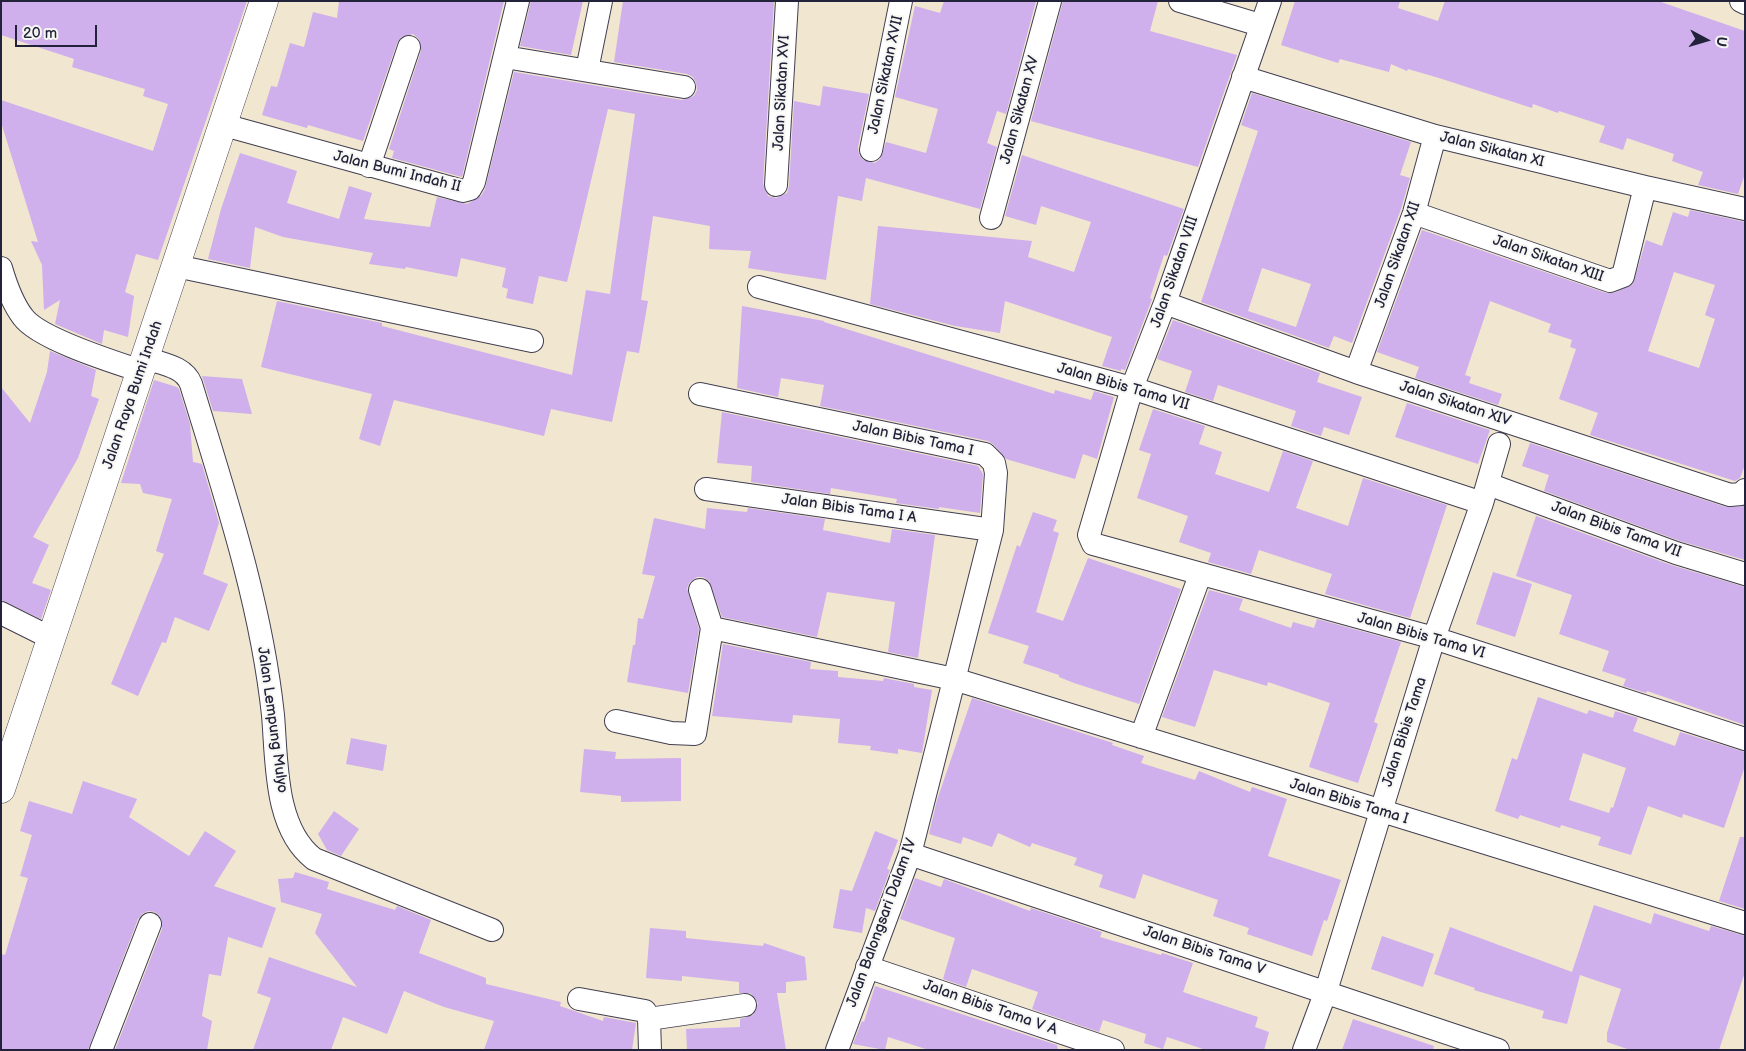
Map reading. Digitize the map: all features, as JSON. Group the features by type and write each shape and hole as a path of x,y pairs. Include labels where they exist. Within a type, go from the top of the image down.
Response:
{"street":[{"name":"Jalan Raya Bumi Indah","path":"1,789 264,1"},
{"name":"Jalan Bumi Indah II","path":"224,125 462,190 470,188 474,182 518,1"},
{"path":"587,70 601,1"},
{"name":"Jalan Sikatan XVI","path":"776,185 788,1"},
{"name":"Jalan Sikatan XVII","path":"871,150 901,1"},
{"name":"Jalan Sikatan XV","path":"990,218 1050,1"},
{"path":"1180,1 1260,25"},
{"name":"Jalan Sikatan VIII","path":"1093,544 1089,535 1132,388 1165,303 1260,25 1270,1"},
{"path":"1741,1 1745,3"},
{"path":"369,166 409,47"},
{"path":"505,57 684,87"},
{"name":"Jalan Sikatan XI","path":"1242,77 1435,136 1645,187 1745,209"},
{"name":"Jalan Sikatan XII","path":"1356,372 1414,213 1435,136"},
{"name":"Jalan Sikatan XIII","path":"1414,213 1610,281 1623,276 1645,187"},
{"path":"176,266 532,341"},
{"name":"Jalan Lempung Mulyo","path":"1,268 8,290 24,319 45,333 82,351 180,370 187,375 227,502 253,602 268,672 278,782 291,831 301,849 314,859 492,930"},
{"name":"Jalan Bibis Tama VII","path":"759,287 1132,388 1745,574"},
{"name":"Jalan Sikatan XIV","path":"1165,303 1356,372 1730,495 1741,494 1745,490"},
{"name":"Jalan Bibis Tama I","path":"700,394 985,454 994,463 996,473 992,530 954,679"},
{"name":"Jalan Bibis Tama","path":"1304,1050 1326,991 1379,812 1410,724 1434,638 1485,494 1499,444"},
{"name":"Jalan Bibis Tama I A","path":"706,489 992,530"},
{"name":"Jalan Bibis Tama VI","path":"1093,544 1434,638 1745,739"},
{"path":"1141,737 1200,574"},
{"path":"616,721 670,732 695,734 712,628 700,590"},
{"path":"1,613 51,638"},
{"name":"Jalan Bibis Tama I","path":"712,628 954,679 1379,812 1745,923"},
{"name":"Jalan Balongsari Dalam IV","path":"836,1050 910,854 954,679"},
{"name":"Jalan Bibis Tama V","path":"910,854 1326,991 1498,1050"},
{"path":"101,1050 150,924"},
{"name":"Jalan Bibis Tama V A","path":"867,967 1113,1050"},
{"path":"579,999 645,1011 649,1020 650,1050"},
{"path":"649,1020 744,1005"}],"building":[{"path":"1,1 247,1 158,260 136,254 125,292 134,296 128,337 104,330 102,344 55,324 60,300 44,310 42,265 31,241 38,242 1,122 1,100 153,151 168,104 143,96 145,89 72,67 74,59 1,35"},
{"path":"339,1 504,1 462,177 392,158 394,151 389,149 421,51 419,39 413,34 401,37 397,43 363,141 308,125 307,128 262,115 271,86 277,87 290,43 304,47 313,12 337,18"},
{"path":"531,1 583,1 571,55 520,46"},
{"path":"623,1 774,1 763,184 768,196 776,198 787,193 789,186 794,101 820,106 823,86 869,94 858,147 859,155 863,160 875,163 880,159 886,142 926,153 938,109 895,97 915,6 940,13 944,1 1036,1 1006,114 997,111 987,143 997,147 980,209 866,178 862,201 838,196 826,280 748,268 751,251 709,249 710,226 653,216 641,300 648,301 639,353 627,351 612,422 551,409 544,436 394,400 380,446 359,439 372,394 261,367 277,301 382,323 382,326 572,375 586,290 610,294 635,114 608,109 567,282 539,276 533,304 506,298 508,289 502,287 506,268 461,258 457,277 406,267 405,269 369,264 373,253 283,237 255,227 250,268 208,259 221,209 240,153 297,171 287,203 339,219 349,186 372,193 364,219 430,227 437,197 467,204 481,196 485,189 514,72 682,100 694,96 697,90 696,83 693,77 687,74 614,62"},
{"path":"1063,1 1158,1 1150,31 1237,55 1198,167 1031,121"},
{"path":"1295,1 1400,1 1398,8 1438,21 1445,1 1658,1 1745,31 1745,174 1738,194 1698,185 1703,172 1672,161 1674,154 1627,138 1623,150 1599,142 1605,126 1559,111 1558,113 1533,104 1532,108 1439,78 1408,69 1407,71 1391,64 1389,72 1340,59 1338,63 1281,45"},
{"path":"1252,93 1411,142 1400,175 1410,178 1401,209 1352,343 1334,336 1329,348 1201,302 1258,131 1241,125","holes":["1262,268 1311,284 1296,327 1248,311"]},
{"path":"1022,155 1184,209 1167,256 1164,255 1150,298 1152,299 1125,370 1121,369 1121,371 1102,366 1112,337 1005,301 1000,333 955,326 870,304 878,226 1032,241 1028,257 1074,272 1091,222 1041,206 1036,225 1005,216"},
{"path":"1690,210 1745,222 1745,465 1740,478 1735,481 1590,435 1598,413 1559,399 1576,349 1570,347 1572,340 1548,332 1551,324 1490,301 1465,375 1471,377 1469,383 1502,394 1498,405 1415,378 1419,367 1377,352 1422,230 1606,293 1614,293 1633,284 1646,240 1662,246 1673,212 1688,217","holes":["1674,272 1715,285 1705,315 1715,319 1699,368 1648,351"]},
{"path":"742,306 824,321 1054,394 1055,390 1091,400 1094,391 1114,397 1097,459 1083,454 1075,479 1006,459 988,441 820,406 824,385 781,378 778,397 737,388"},
{"path":"1173,320 1320,373 1317,382 1362,397 1349,435 1324,427 1321,436 1291,426 1296,411 1218,385 1213,401 1185,392 1192,371 1157,359"},
{"path":"50,351 96,370 91,396 99,399 78,458 33,537 49,545 32,583 51,590 41,619 1,600 1,387 30,423 47,372"},
{"path":"202,376 242,379 252,414 213,411"},
{"path":"154,380 179,389 190,424 193,462 202,464 219,523 203,574 228,584 209,631 175,617 166,643 162,642 138,696 111,684 164,554 156,551 172,499 143,493 140,484 121,483"},
{"path":"1407,403 1490,430 1478,464 1395,437"},
{"path":"1153,409 1205,426 1199,444 1222,452 1215,474 1269,492 1283,451 1313,461 1296,508 1348,526 1363,478 1447,505 1410,618 1325,594 1332,574 1259,550 1251,574 1208,562 1211,553 1179,542 1188,516 1137,498 1151,454 1139,450"},
{"path":"722,412 978,466 983,474 980,513 896,503 897,499 831,488 830,494 751,482 752,466 717,463"},
{"path":"1530,443 1726,507 1745,506 1745,560 1680,541 1544,491 1549,475 1522,466"},
{"path":"707,508 747,512 748,508 825,519 823,530 890,543 892,529 935,535 918,658 888,652 895,602 827,592 817,637 722,617 709,581 703,577 697,577 690,582 687,588 699,629 688,693 627,682 633,645 635,645 638,618 643,619 655,576 642,574 654,518 705,529"},
{"path":"1033,512 1057,520 1053,531 1059,533 1036,612 1063,621 1088,558 1181,589 1139,704 1074,683 1059,677 1059,675 1023,663 1029,646 988,633 1017,545 1020,547"},
{"path":"1536,516 1671,565 1745,587 1745,725 1647,691 1646,693 1623,686 1626,679 1602,671 1609,651 1559,634 1572,595 1516,576"},
{"path":"1493,572 1532,584 1515,637 1476,624"},
{"path":"1209,590 1243,599 1239,610 1291,628 1293,622 1314,628 1317,619 1401,642 1374,722 1378,724 1358,783 1309,767 1330,703 1268,682 1267,686 1214,670 1195,727 1162,717"},
{"path":"723,644 811,662 810,669 838,671 838,677 883,681 884,678 932,690 922,753 898,749 898,754 870,750 871,746 838,743 840,719 793,715 792,723 712,716"},
{"path":"1538,697 1587,714 1589,710 1613,718 1615,711 1638,718 1633,731 1675,746 1680,732 1745,752 1745,766 1724,828 1683,814 1682,818 1648,806 1631,855 1598,845 1601,837 1561,825 1560,828 1520,815 1518,819 1495,811 1512,758 1517,760","holes":["1583,753 1626,768 1613,808 1611,807 1609,813 1569,800"]},
{"path":"972,698 1113,743 1112,745 1144,756 1141,763 1195,780 1199,771 1250,792 1252,787 1287,799 1268,856 1341,880 1327,921 1324,920 1312,956 1247,934 1249,928 1213,916 1218,900 1143,874 1135,899 1099,887 1103,875 1074,865 1077,858 1032,843 1030,847 998,833 992,847 963,837 961,844 929,834 937,800"},
{"path":"351,738 387,745 383,771 346,764"},
{"path":"584,749 616,752 615,759 681,758 681,801 621,802 621,796 580,792"},
{"path":"83,781 137,799 129,817 189,856 205,831 236,851 214,886 276,908 262,948 228,937 221,976 209,974 202,1016 212,1021 207,1050 115,1050 162,929 160,916 155,912 148,911 138,919 88,1050 1,1050 1,954 5,955 28,878 20,876 32,835 20,831 29,801 72,814"},
{"path":"334,811 359,829 341,856 327,850 318,834"},
{"path":"875,831 898,840 887,869 890,870 875,911 866,908 862,933 833,928 840,889 852,891"},
{"path":"1740,837 1745,837 1745,909 1719,901"},
{"path":"295,872 329,882 327,889 395,910 397,906 431,920 419,953 486,978 486,984 561,1002 560,1006 603,1021 604,1017 636,1023 632,1050 484,1050 494,1021 444,1007 404,991 387,1034 343,1017 331,1050 253,1050 271,998 257,993 269,957 357,987 315,933 322,914 281,902 278,879 293,878"},
{"path":"915,878 941,887 944,879 1030,911 1031,908 1102,932 1100,937 1193,963 1183,992 1258,1017 1255,1027 1269,1032 1264,1050 1206,1050 1167,1037 1163,1049 1144,1043 1146,1034 1103,1020 1099,1032 1032,1009 1038,992 972,969 966,987 943,979 955,938 900,919"},
{"path":"1594,905 1651,924 1654,913 1709,931 1711,926 1745,936 1745,972 1719,1050 1630,1050 1607,1042 1607,1033 1621,989 1580,975 1567,1024 1542,1018 1544,1011 1474,990 1475,988 1434,974 1450,927 1572,972"},
{"path":"650,928 686,931 686,938 763,946 764,943 805,957 807,980 786,982 786,993 777,993 786,1050 687,1050 686,1029 740,1027 740,1019 753,1015 758,1003 750,993 739,993 739,982 682,976 682,981 646,978"},
{"path":"1382,936 1434,954 1423,987 1371,969"},
{"path":"875,986 1057,1045 1058,1050 929,1050 888,1037 885,1050 853,1044 862,1021 864,1022"},
{"path":"1353,1019 1434,1046 1433,1050 1342,1050"}]}
